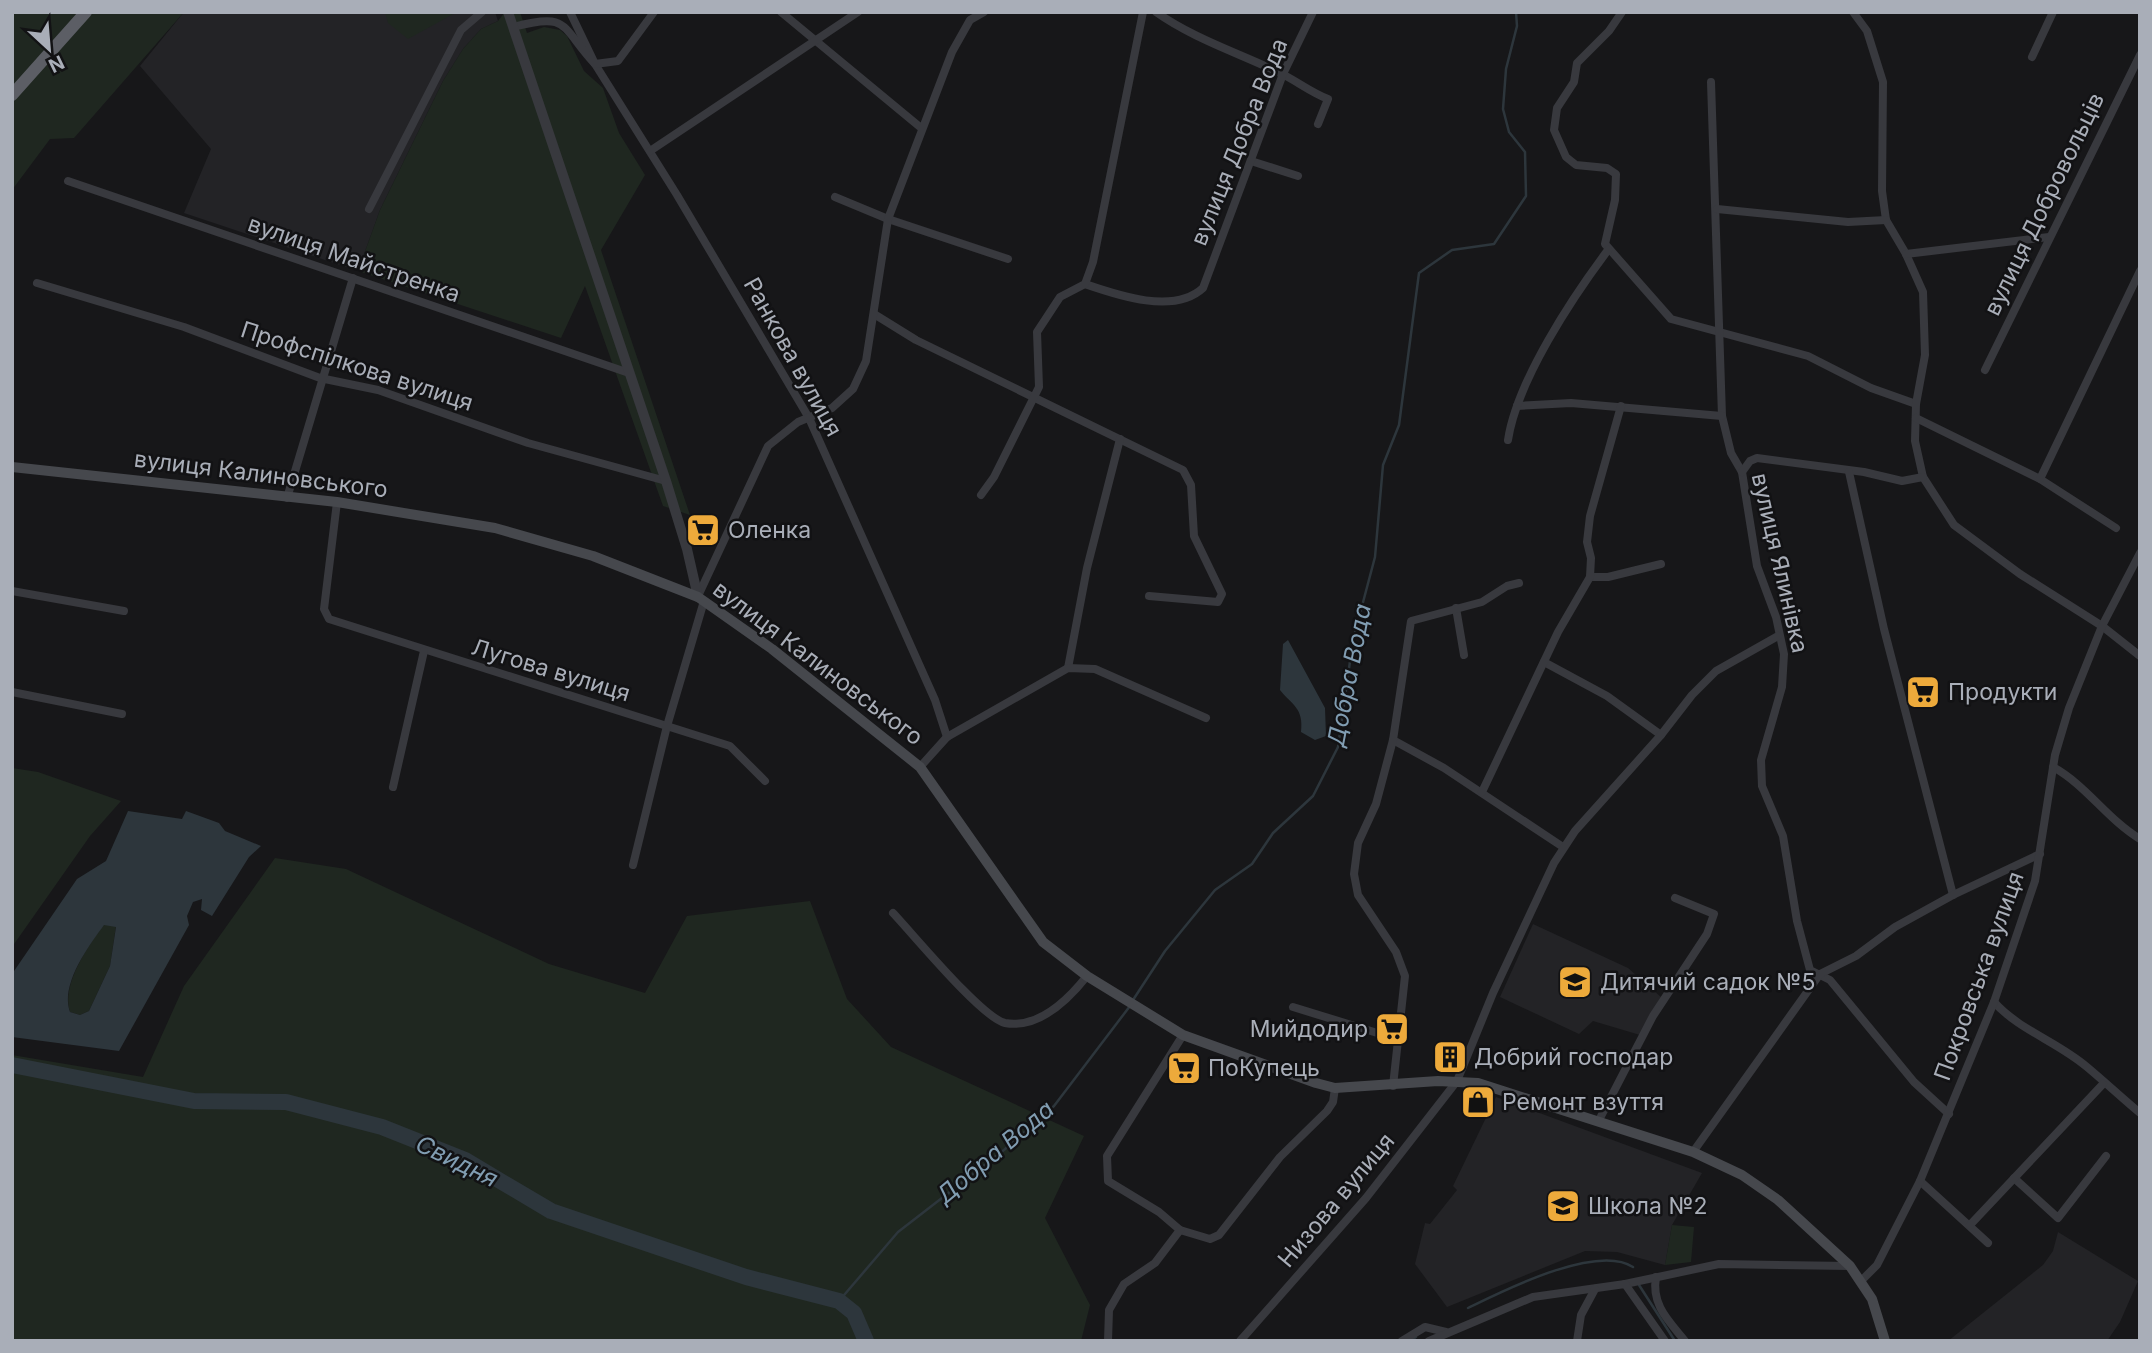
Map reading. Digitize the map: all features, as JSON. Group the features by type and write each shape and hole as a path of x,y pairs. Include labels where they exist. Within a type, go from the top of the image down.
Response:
{"highway":[{"path":"12,95 86,12"}],"main road":[{"name":"вулиця Калиновського","path":"13,470 337,502 495,528 593,556 701,599 855,712 920,767 1043,942 1087,976 1184,1035 1335,1088"},
{"path":"1335,1088 1457,1081 1478,1083 1693,1152 1742,1175 1778,1200 1850,1266 1872,1298 1885,1341"}],"street":[{"path":"369,209 461,30 482,12"},
{"path":"508,12 666,481 701,599"},
{"name":"Ранкова вулиця","path":"570,12 595,64 809,418 935,700 947,737"},
{"path":"513,27 545,19 557,22 566,28 595,64 618,61 654,12"},
{"path":"781,12 920,127"},
{"path":"650,151 858,12"},
{"path":"633,864 701,599 768,446 798,422 832,408 853,389 866,361 888,219 920,127 952,52 970,20 985,12"},
{"path":"981,495 994,477 1040,387 1037,332 1060,297 1085,284 1093,262 1143,12"},
{"path":"1156,12 1195,35 1283,74 1305,90 1328,99 1318,124"},
{"name":"вулиця Добра Вода","path":"1085,284 1117,295 1163,301 1195,295 1202,288 1283,74 1313,12"},
{"path":"1622,12 1609,31 1577,63 1574,82 1557,108 1554,130 1566,157 1576,165 1606,168 1616,174 1615,200 1605,244 1608,250 1635,276 1671,319 1808,356 1871,388 1916,404"},
{"path":"1853,12 1867,31 1883,82 1882,191 1885,220 1920,281 1925,303 1925,355 1916,404 1915,441 1923,477 1954,525 2030,581 2102,625 2140,656"},
{"path":"2032,57 2053,12"},
{"name":"вулиця Добровольців","path":"1986,370 2140,55"},
{"name":"вулиця Ялинівка","path":"1711,82 1722,416 1731,453 1742,472 1757,566 1776,617 1784,654 1782,687 1761,760 1762,786 1783,835 1797,921 1810,970 1830,980 1914,1082 1949,1114"},
{"path":"1251,161 1297,176"},
{"name":"вулиця Майстренка","path":"68,181 629,373"},
{"path":"835,197 888,219 1009,259"},
{"path":"1717,209 1848,222 1885,220"},
{"path":"1906,254 2049,237"},
{"path":"1508,440 1517,406 1566,311 1608,250"},
{"path":"2040,480 2140,271"},
{"path":"287,498 320,378 353,278"},
{"name":"Профспілкова вулиця","path":"37,283 184,327 320,378 378,390 528,443 666,481"},
{"path":"874,314 916,340 1175,464 1188,476 1194,536 1222,594 1218,602 1149,596"},
{"path":"1517,406 1571,403 1722,416"},
{"path":"1482,792 1580,590 1590,577 1591,558 1587,542 1590,516 1621,406"},
{"path":"1916,418 2040,480 2116,528"},
{"path":"1068,668 1087,568 1120,439"},
{"path":"1742,472 1750,461 1757,458 1902,481 1923,477"},
{"path":"1849,472 1884,629 1952,895"},
{"name":"Лугова вулиця","path":"337,502 324,609 329,619 730,746 765,781"},
{"name":"Покровська вулиця","path":"1862,1280 1877,1265 1920,1181 1994,1002 2035,881 2053,766 2069,708 2102,625 2140,553"},
{"path":"1590,577 1618,575 1661,564"},
{"path":"1392,1086 1405,976 1396,952 1358,895 1354,874 1358,843 1376,804 1393,740 1410,621 1482,602 1507,586 1519,583"},
{"path":"12,591 124,611"},
{"path":"1456,608 1464,655"},
{"name":"Низова вулиця","path":"1240,1341 1366,1198 1457,1081 1493,993 1563,847 1622,776 1661,735 1692,695 1716,671 1778,636"},
{"path":"393,787 424,651"},
{"path":"1544,662 1607,696 1661,735"},
{"path":"920,767 947,737 1068,668 1095,669 1206,718"},
{"path":"12,692 122,713"},
{"path":"1393,740 1413,749 1482,792 1563,847"},
{"path":"2053,766 2072,777 2090,798 2140,839"},
{"path":"1693,1152 1820,974 1856,956 1895,927 1952,895 2040,854"},
{"path":"1598,1122 1653,1016 1707,934 1714,914 1675,898"},
{"path":"893,913 984,1009 1005,1023 1023,1023 1040,1017 1070,997 1087,976"},
{"path":"1994,1002 2005,1014 2087,1067 2103,1084 2140,1113"},
{"path":"1293,1007 1399,1040"},
{"path":"1184,1035 1107,1156 1105,1169 1108,1181 1159,1212 1180,1230 1210,1239 1219,1235 1280,1157 1326,1111 1333,1101 1335,1088"},
{"path":"1970,1225 2103,1084"},
{"path":"2014,1178 2058,1218 2106,1156"},
{"path":"1920,1181 1988,1243"},
{"path":"1108,1341 1109,1310 1124,1284 1155,1263 1180,1230"},
{"path":"1429,1341 1533,1297 1625,1284 1719,1264 1850,1266"},
{"path":"1656,1277 1656,1301 1685,1341"},
{"path":"1625,1284 1665,1341"},
{"path":"1577,1341 1581,1315 1595,1289"},
{"path":"1402,1341 1425,1327 1446,1332"}],"shaded area":[{"path":"12,12 184,12 74,138 50,139 12,190"},
{"path":"184,12 495,12 498,21 481,29 463,49 443,81 380,210 358,271 184,213 211,149 140,66"},
{"path":"385,12 457,12 408,39 388,23"},
{"path":"505,12 520,12 527,33 544,27 560,30 567,36 584,71 603,88 619,133 645,175 601,250 690,515 663,506 585,286 561,338 358,271 380,210 443,81 463,49 481,29 498,21"},
{"path":"1288,640 1325,708 1326,736 1315,740 1301,732 1299,712 1280,690 1283,644"},
{"path":"12,768 38,772 121,801 90,836 12,947"},
{"path":"128,811 182,819 186,811 219,823 225,831 261,846 249,857 212,916 201,910 202,899 193,902 187,916 189,925 119,1051 12,1037 12,974 77,879 106,861","holes":["104,925 116,927 110,966 89,1011 80,1015 70,1012 69,990 77,967"]},
{"path":"275,858 346,869 549,964 645,993 687,916 810,901 847,999 891,1047 1084,1136 1045,1218 1090,1305 1081,1341 12,1341 12,1055 143,1077 184,986"},
{"path":"104,924 116,926 110,966 89,1011 80,1015 70,1012 68,1001 73,978"},
{"name":"Дитячий садок №5","path":"1533,924 1628,968 1661,997 1640,1035 1593,1021 1579,1034 1500,997"},
{"name":"Школа №2","path":"1496,1097 1702,1173 1672,1225 1665,1265 1617,1252 1585,1251 1447,1307 1415,1264 1425,1223 1430,1224 1457,1190 1453,1186"},
{"path":"1672,1225 1694,1227 1691,1262 1665,1265"},
{"path":"2058,1232 2138,1281 2120,1322 2107,1341 1948,1341 2043,1265 2053,1251"}],"waterway":[{"name":"Добра Вода","path":"1133,1000 1165,951 1215,890 1252,864 1273,833 1313,796 1338,747 1353,640 1375,557 1383,465 1399,425 1419,273 1452,250 1494,244 1526,196 1525,152 1509,132 1503,109 1506,69 1517,26 1516,12"},
{"name":"Добра Вода","path":"839,1301 898,1232 1004,1150 1054,1106 1130,1006"},
{"name":"Свидня","path":"12,1065 194,1101 286,1102 382,1127 465,1160 551,1211 746,1277 839,1301 854,1313 866,1341"},
{"path":"1468,1308 1526,1281 1574,1265 1617,1261 1633,1267"},
{"path":"1639,1285 1675,1341"},
{"path":"1410,1341 1416,1337"}],"place":[{"name":"Оленка","path":"703,530"},
{"name":"Продукти","path":"1923,692"},
{"name":"Дитячий садок №5","path":"1575,982"},
{"name":"Мийдодир","path":"1392,1029"},
{"name":"Добрий господар","path":"1450,1057"},
{"name":"ПоКупець","path":"1184,1068"},
{"name":"Ремонт взуття","path":"1478,1102"},
{"name":"Школа №2","path":"1563,1206"}]}
